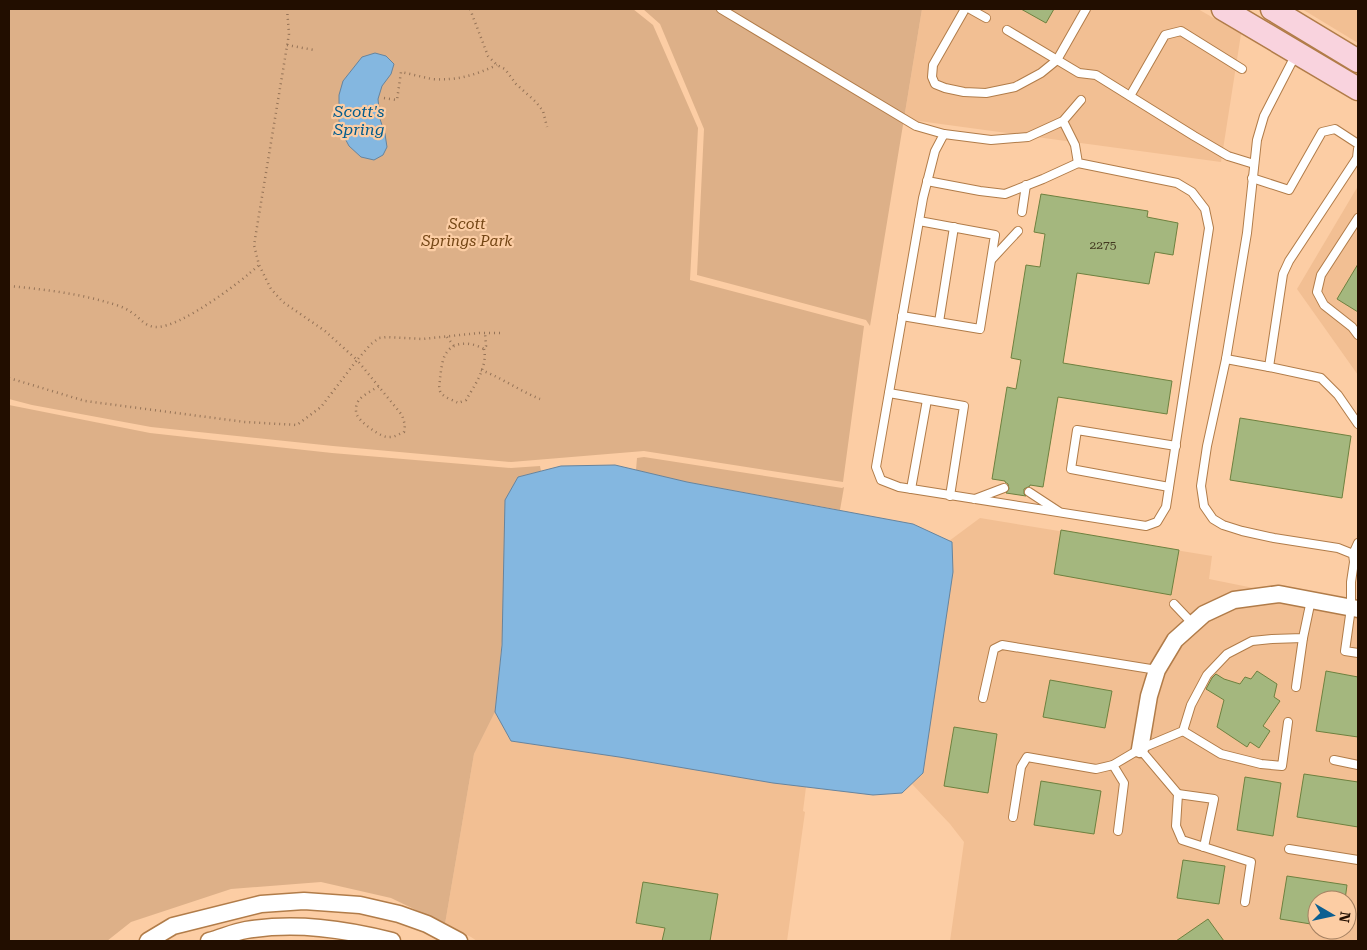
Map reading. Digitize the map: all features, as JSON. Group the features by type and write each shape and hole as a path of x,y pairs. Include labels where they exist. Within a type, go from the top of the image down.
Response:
{"main road":[{"path":"1224,9 1358,89"},
{"path":"1272,9 1358,61"}],"street":[{"path":"1140,749 1149,696 1158,670 1175,640 1204,614 1234,600 1279,594 1355,609"},
{"path":"148,941 173,926 261,904 304,900 360,905 398,914 427,924 459,941"},
{"path":"269,904 271,928"},
{"path":"209,941 245,930 309,926 362,934 392,941"}],"lane":[{"path":"721,9 916,126 944,134 990,140 1028,137 1063,121 1081,100"},
{"path":"965,9 933,65 932,77 935,84 945,88 964,92 986,93 1015,87 1041,73 1057,60 1086,9"},
{"path":"970,9 986,18"},
{"path":"1007,30 1079,73 1096,75 1228,156 1254,164"},
{"path":"1130,96 1165,35 1181,31 1242,70"},
{"path":"1297,52 1264,116 1257,140 1247,233 1226,359 1204,462 1201,486 1204,506 1213,519 1224,525 1274,538 1338,548 1353,554"},
{"path":"1063,121 1075,145 1078,163"},
{"path":"1252,178 1289,190 1322,132 1335,129 1358,144"},
{"path":"927,181 1005,194 1078,163 1177,183 1192,192 1205,209 1209,228 1176,446 1166,507 1157,522 1146,526 1059,513 899,488 881,480 876,467 923,198 927,181 935,151 944,134"},
{"path":"1269,367 1283,274 1289,261 1357,158 1358,149"},
{"path":"1022,212 1026,186"},
{"path":"1358,218 1321,275 1317,292 1324,305 1352,327 1358,335"},
{"path":"902,316 980,329 995,235 919,221"},
{"path":"939,322 954,227"},
{"path":"991,260 1018,232"},
{"path":"1226,359 1321,378 1338,395 1358,424"},
{"path":"889,393 964,406 950,496"},
{"path":"911,489 927,400"},
{"path":"1169,487 1071,469 1077,430 1176,446"},
{"path":"974,499 1004,488"},
{"path":"1029,492 1059,513"},
{"path":"1358,543 1353,554 1354,562 1351,582 1355,609 1345,651 1358,653"},
{"path":"1296,687 1311,600"},
{"path":"1174,604 1193,624"},
{"path":"1183,731 1191,705 1207,675 1227,654 1252,642 1272,638 1303,638"},
{"path":"983,698 994,649 1002,645 1158,670"},
{"path":"1183,731 1221,754 1262,764 1282,766 1288,722"},
{"path":"1012,818 1020,767 1027,757 1096,769 1113,765 1140,749 1183,731"},
{"path":"1140,749 1178,794 1214,799 1204,847"},
{"path":"1334,760 1358,764"},
{"path":"1113,765 1124,782 1118,831"},
{"path":"1178,794 1176,826 1182,840 1251,862 1245,902"},
{"path":"1289,848 1358,860"}],"path":[{"path":"287,9 289,34 254,245 258,265 271,289 283,302 325,331 358,360 379,386 402,415 406,425 404,432 396,436 388,438 377,434 358,418 356,413 356,406 359,400 379,386"},
{"path":"470,9 488,56 497,65 505,69 516,84 536,102 542,111 547,127"},
{"path":"287,45 314,50"},
{"path":"384,98 397,100 401,72 432,78 458,79 480,73 497,65"},
{"path":"9,286 75,294 107,302 130,311 145,324 158,327 183,320 246,277 258,265"},
{"path":"484,350 470,343 463,343 454,346 446,354 440,384 442,394 458,403 466,400 485,358 485,333"},
{"path":"9,378 85,401 245,422 297,425 321,407 362,354 379,338 422,339 503,333"},
{"path":"447,337 454,346"},
{"path":"481,370 540,399"}],"shaded area":[{"path":"922,9 1198,9 1241,34 1221,162 904,119"},
{"path":"1302,9 1358,9 1358,43"},
{"path":"1358,186 1358,375 1297,289"},
{"path":"980,518 1212,556 1209,579 1358,609 1358,941 950,941 964,842 950,824 912,784 923,773 952,542 949,541"},
{"path":"495,712 511,741 806,787 803,811 805,812 787,941 477,941 445,924 474,754"}],"green space":[{"name":"Scott Springs Park","path":"9,9 633,9 653,25 698,128 690,280 864,326 843,482 644,451 511,462 333,446 151,427 9,399"},
{"path":"643,9 922,9 870,326 866,320 697,275 704,129 660,24"},
{"path":"9,405 150,433 332,453 511,468 540,466 541,471 518,477 495,712 474,754 445,924 391,898 321,882 231,889 131,922 107,941 9,941"},
{"path":"644,457 844,487 840,510 687,482 636,470 637,458"}],"water":[{"name":"Scott's Spring","path":"375,53 386,56 394,64 391,74 382,86 378,99 380,119 387,147 383,155 374,160 361,157 349,146 339,127 339,95 343,81 362,57"},
{"path":"615,465 687,482 913,524 952,542 953,572 923,773 902,793 873,795 773,783 511,741 495,712 502,645 505,500 518,477 561,466"}],"building":[{"path":"1021,9 1054,9 1046,23"},
{"path":"1041,194 1148,211 1147,217 1178,223 1173,255 1155,252 1149,284 1077,273 1063,363 1172,381 1167,414 1058,397 1043,487 1030,485 1024,489 1026,496 1006,493 1009,489 1005,481 992,479 1007,387 1016,389 1021,360 1011,358 1026,265 1040,267 1045,234 1034,232"},
{"path":"1358,264 1358,312 1337,299"},
{"path":"1240,418 1351,436 1342,498 1230,480"},
{"path":"1061,530 1179,550 1171,595 1054,574"},
{"path":"1257,671 1277,684 1274,697 1280,701 1263,726 1270,731 1259,748 1250,742 1247,747 1217,727 1224,700 1206,689 1216,674 1224,679 1240,684 1245,677 1251,679"},
{"path":"1326,671 1358,677 1358,737 1316,731"},
{"path":"1050,680 1112,691 1105,728 1043,717"},
{"path":"954,727 997,734 988,793 944,786"},
{"path":"1304,774 1358,782 1358,827 1297,817"},
{"path":"1245,777 1281,783 1273,836 1237,830"},
{"path":"1041,781 1101,791 1094,834 1034,825"},
{"path":"1183,860 1225,866 1219,904 1177,898"},
{"path":"1287,876 1347,885 1346,890 1307,890 1307,923 1280,919"},
{"path":"643,882 718,894 710,941 662,941 665,928 636,923"},
{"path":"1208,919 1224,941 1176,941"}]}
